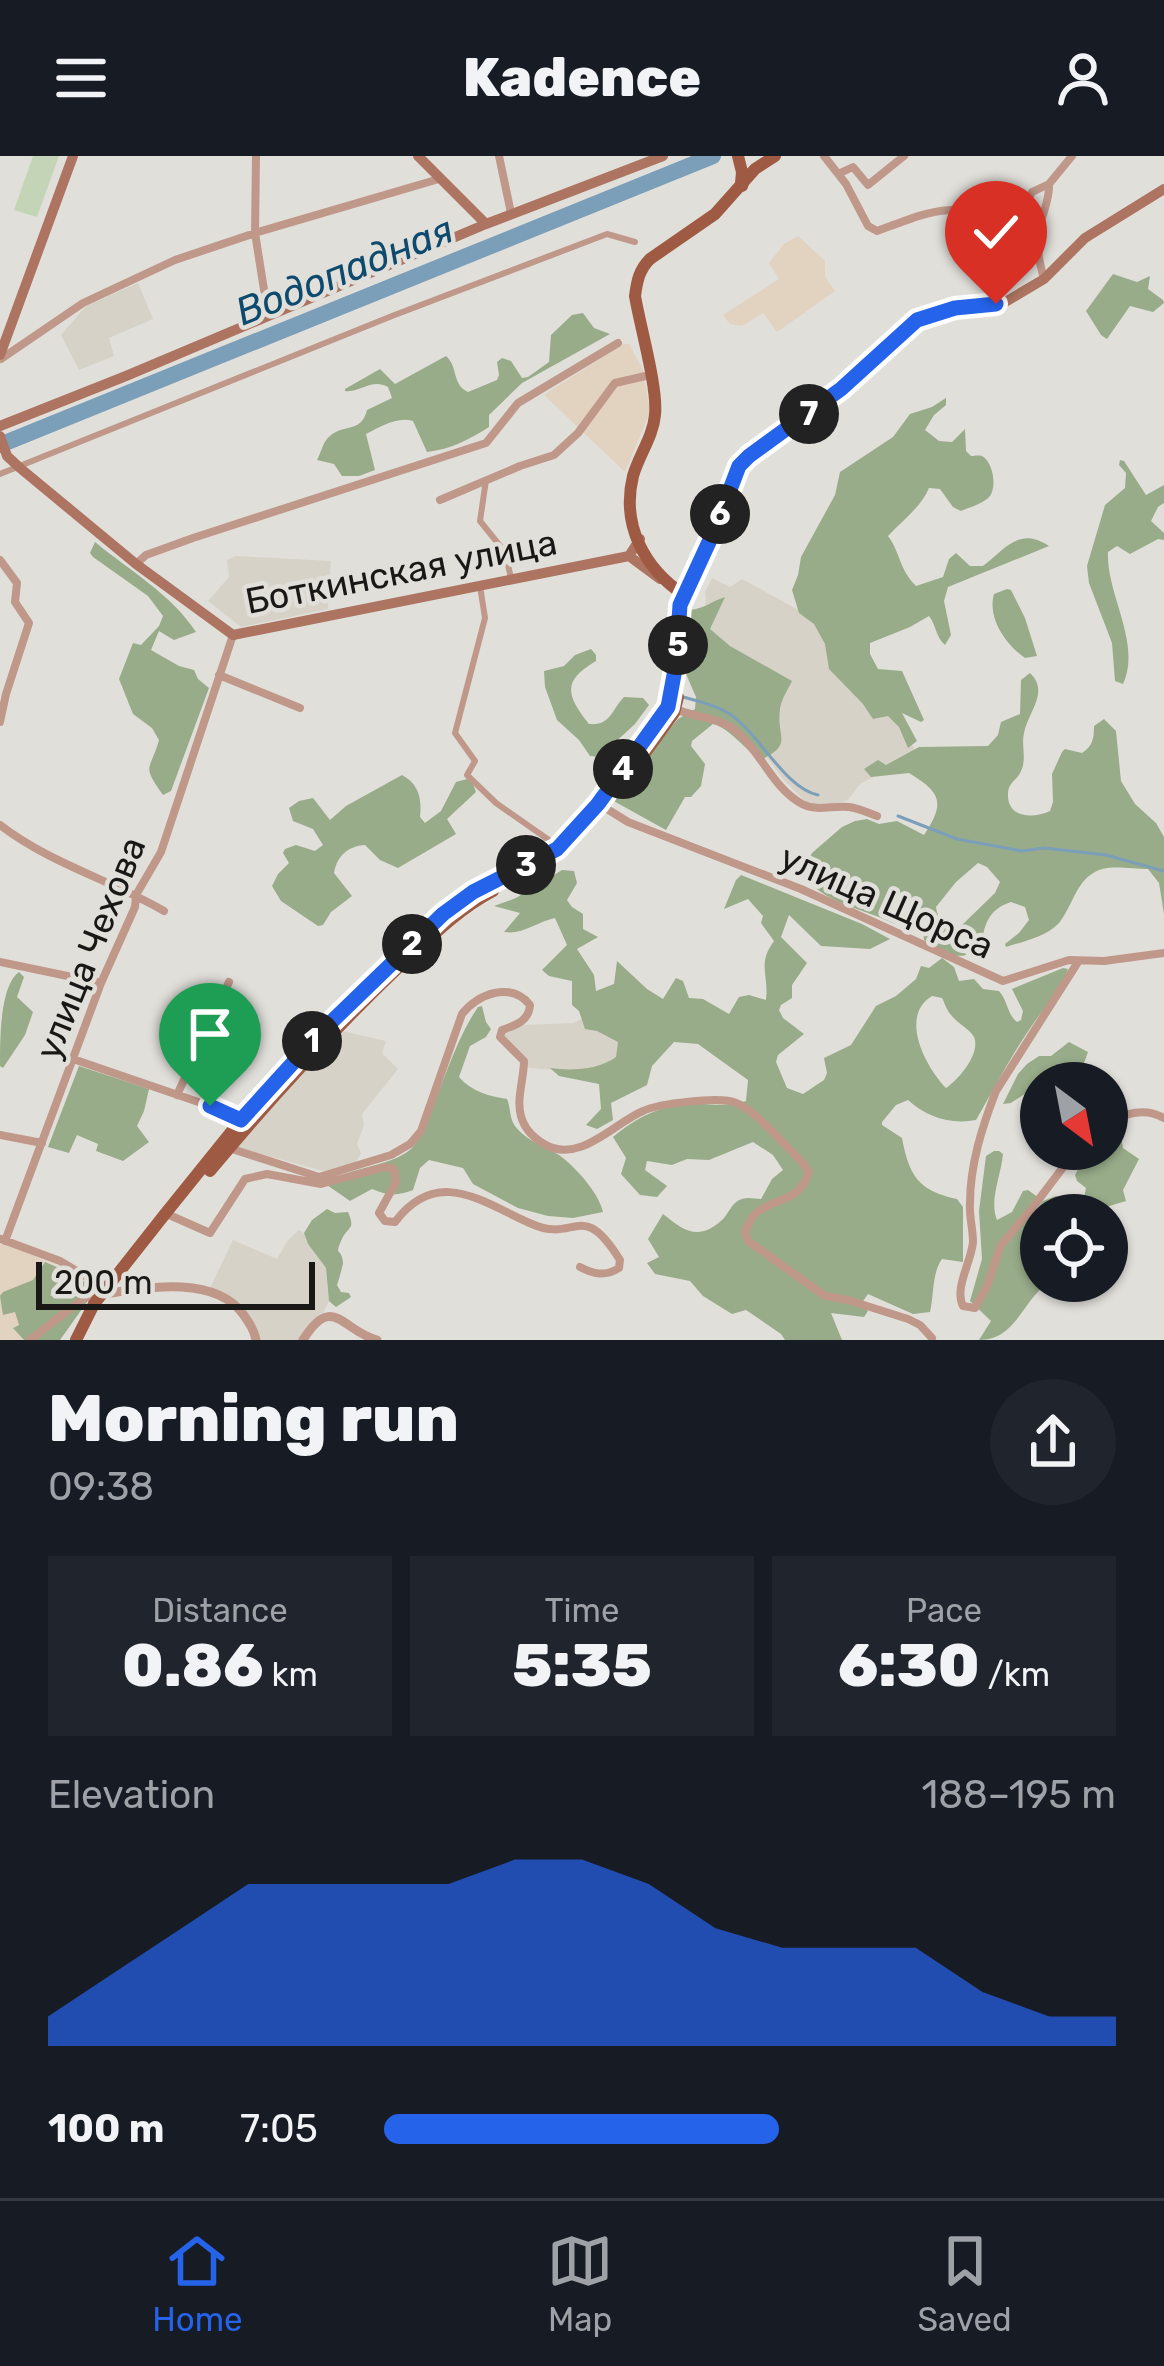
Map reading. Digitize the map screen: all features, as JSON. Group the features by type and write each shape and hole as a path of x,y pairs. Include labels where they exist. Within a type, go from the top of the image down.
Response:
{"main road":[{"path":"0,357 73,156"},
{"path":"418,156 485,224"},
{"path":"0,426 511,213 663,156"},
{"path":"684,595 666,583 636,546 632,478 656,412 635,296 638,278 650,259 671,247 738,182 777,156"},
{"path":"636,546 634,496 662,413 642,300 649,270 723,212 738,182 777,156"},
{"path":"244,1123 450,920 479,898 565,854 602,805 672,708 684,595 739,466 841,389 917,320 955,308 1002,303 1044,279 1085,238 1164,190"},
{"name":"Боткинская улица","path":"0,436 7,456 20,468 232,635 480,586 636,546"},
{"path":"636,546 684,595"},
{"path":"76,1340 94,1304 322,1031 443,914 473,892 559,848 602,805"}],"street":[{"path":"256,156 254,233 268,316"},
{"path":"500,156 511,213"},
{"path":"824,156 868,226 877,231 950,208 1015,225 1032,192 1049,184 1072,156"},
{"path":"838,174 853,167 868,185 904,156"},
{"path":"0,357 82,304 175,260 441,178"},
{"path":"1044,279 1037,247 1049,184"},
{"path":"0,474 607,234 635,242"},
{"path":"136,563 193,538 486,443 518,403 618,343"},
{"path":"440,500 554,455 578,434 614,383 650,375"},
{"path":"486,480 480,521 505,552 512,578"},
{"path":"0,560 17,583 15,602 29,623 0,722"},
{"path":"480,586 485,618 455,733 475,761 467,775 496,803 559,848"},
{"name":"улица Чехова","path":"2,1240 136,895 161,851 232,635"},
{"path":"219,674 300,708"},
{"path":"672,708 723,722 739,733 775,780 808,807 848,806 877,816"},
{"name":"улица Щорса","path":"602,805 628,822 801,889 1003,981 1069,959 1078,962 1164,952"},
{"path":"0,825 74,870 164,911"},
{"path":"0,962 101,982"},
{"path":"1061,1170 1000,1245 987,1286 971,1310 963,1306 958,1295 973,1241 970,1192 996,1091 1078,962"},
{"path":"178,1095 229,982"},
{"path":"226,1145 319,1177 391,1155 421,1131 462,1014 472,1000 501,991 523,996 530,1013 502,1030 500,1037 524,1061 519,1112 537,1139 552,1149 579,1146 643,1111 671,1103 731,1101 745,1108 809,1172 793,1195 755,1214 745,1232 748,1241 825,1296 908,1319 932,1338"},
{"path":"73,1059 244,1123"},
{"path":"1128,1116 1150,1112 1164,1118"},
{"path":"0,1135 42,1143"},
{"path":"169,1215 210,1233 245,1179 267,1174 322,1184 385,1167 394,1169 396,1182 380,1213 385,1221 395,1222 405,1209 431,1195 444,1191 470,1194 535,1226 594,1227 620,1260 619,1268 593,1274 580,1267"},
{"path":"2,1240 59,1262 109,1291 185,1288 215,1292 240,1310 256,1340"},
{"path":"30,1340 86,1297 94,1304"},
{"path":"303,1340 314,1323 331,1315 339,1316 358,1334 377,1340"}],"shaded area":[{"path":"798,236 825,261 825,277 835,291 777,332 763,313 742,326 730,324 723,315 779,279 769,263 784,244"},
{"path":"138,283 153,319 109,338 114,356 79,370 61,335 86,306"},
{"path":"629,344 643,370 650,412 625,472 544,395"},
{"path":"236,556 331,561 328,609 241,627 208,601 229,577 227,560"},
{"path":"712,578 730,587 742,579 824,624 884,691 917,754 860,784 848,800 809,805 746,731 703,626 705,592"},
{"path":"603,1008 630,1066 579,1072 529,1068 504,1040 503,1034 521,1025 573,1023"},
{"path":"342,1031 386,1041 382,1053 398,1069 362,1114 364,1125 357,1144 361,1153 355,1164 323,1171 236,1147 289,1085"},
{"path":"299,1230 326,1268 329,1301 301,1340 257,1340 242,1309 210,1288 233,1240 277,1259"},
{"path":"0,1244 97,1284 28,1340 0,1340"}],"green space":[{"path":"33,156 59,156 37,217 14,210"},
{"path":"1113,274 1137,282 1150,276 1148,289 1164,303 1153,312 1130,306 1107,339 1086,311"},
{"path":"583,313 594,328 610,334 522,383 489,415 489,427 474,436 427,452 413,421 401,420 366,434 375,470 342,476 334,464 317,460 332,434 360,423 367,410 392,398 382,385 345,391 380,369 395,384 446,356 468,392 497,380 497,362 502,358 511,361 522,378 528,377 549,362 551,335 572,315"},
{"path":"946,398 946,405 925,430 939,441 952,442 965,429 966,451 982,456 991,469 992,492 981,503 961,511 940,489 929,488 888,536 910,580 916,586 943,577 956,553 970,566 983,566 1021,539 1049,546 948,587 944,601 951,635 945,645 929,616 870,643 878,669 902,671 924,720 902,713 917,741 908,748 888,716 873,719 829,669 825,644 814,624 799,613 792,590 801,557 835,495 840,472 893,437 910,414"},
{"path":"1120,460 1146,495 1164,485 1164,503 1151,521 1164,533 1164,540 1130,554 1117,546 1108,552 1128,652 1123,684 1115,681 1112,643 1087,566 1105,505 1125,488 1126,473"},
{"path":"95,542 162,595 196,632 174,640 159,631 151,650 194,670 209,688 171,791 163,795 150,772 159,740 133,714 119,679 133,643 141,645 163,616 148,596 93,557"},
{"path":"1007,589 1025,618 1037,656 1025,658 1018,653 996,621 994,594"},
{"path":"725,597 710,629 730,646 792,681 780,709 780,744 761,760 713,724 691,746 705,764 701,786 685,797 666,830 610,799 678,719 695,709 696,697 686,674 690,610"},
{"path":"591,649 596,661 577,675 571,689 589,724 607,720 624,697 643,698 649,705 599,757 590,756 557,720 545,687 544,671 564,666"},
{"path":"1030,673 1038,695 1024,733 1023,766 1008,790 1012,808 1029,815 1050,811 1052,774 1062,752 1086,750 1094,726 1104,719 1116,731 1121,781 1164,837 1164,914 1159,883 1148,869 1104,869 1085,880 1059,923 1048,932 1006,947 1029,920 1025,907 1011,902 992,914 982,947 978,946 965,937 961,926 1000,882 978,863 936,907 966,955 955,955 924,940 929,915 917,910 906,924 895,924 832,899 810,883 802,873 812,853 842,827 867,819 879,824 897,821 924,835 935,815 934,793 909,773 871,777 864,769 878,760 886,765 919,747 988,746 1001,722 1020,714 1021,680"},
{"path":"402,775 416,787 425,823 441,811 456,782 467,779 473,784 476,792 447,819 456,834 398,868 380,860 365,845 349,850 334,873 352,896 323,925 281,901 272,886 289,863 285,849 296,845 315,851 323,845 313,829 293,821 289,808 313,798 330,820"},
{"path":"562,870 574,871 577,883 567,900 583,914 583,929 598,937 577,949 594,975 596,991 614,984 617,961 663,999 676,978 683,981 689,998 703,999 729,1014 739,997 766,1000 765,963 774,941 761,923 763,916 748,899 724,909 741,875 890,939 870,949 821,946 789,915 781,937 807,963 792,985 792,998 779,1010 804,1034 776,1062 787,1088 803,1094 824,1080 824,1058 851,1045 876,1006 916,979 921,966 929,968 942,958 954,967 959,981 974,979 983,989 999,991 1017,1022 1023,1011 1012,989 1068,969 976,1120 939,1118 908,1100 896,1105 882,1122 902,1138 908,1162 924,1186 957,1199 963,1207 963,1262 942,1259 930,1312 913,1314 868,1294 861,1304 868,1311 864,1317 831,1313 842,1340 785,1340 746,1310 732,1314 703,1296 690,1281 655,1274 647,1263 659,1257 648,1239 663,1214 684,1229 705,1231 738,1201 761,1199 783,1170 773,1155 753,1142 709,1160 687,1159 672,1165 647,1161 645,1170 667,1186 657,1197 640,1195 621,1174 626,1158 613,1137 662,1109 746,1101 748,1080 698,1044 674,1042 652,1066 647,1085 611,1103 613,1120 597,1129 586,1125 601,1109 599,1084 559,1076 550,1068 601,1065 616,1057 618,1042 585,1029 572,1005 572,981 542,970 567,945 555,918 504,932 520,913 494,906","holes":["932,996 942,998 975,1044 967,1066 946,1088 930,1067 916,1028 922,1005"]},
{"path":"19,972 24,977 17,997 33,1012 25,1035 3,1068 2,1014 8,989"},
{"path":"482,1006 491,1029 470,1046 459,1077 481,1092 507,1099 515,1126 575,1169 593,1190 603,1212 573,1218 518,1208 473,1184 463,1168 429,1160 420,1168 413,1190 402,1193 372,1189 350,1201 327,1185 413,1147 462,1035"},
{"path":"1069,1042 1088,1052 1084,1062 1030,1062 1051,1056"},
{"path":"79,1066 149,1089 137,1126 149,1142 123,1161 96,1151 98,1144 77,1135 69,1153 48,1147"},
{"path":"1018,1074 1020,1097 1003,1104"},
{"path":"994,1151 1003,1154 995,1196 997,1220 1012,1212 1020,1197 1020,1302 1030,1302 1002,1334 979,1340 991,1321 970,1301 982,1259 979,1211 986,1156"},
{"path":"1128,1151 1139,1159 1124,1194 1085,1194 1086,1188 1075,1175 1078,1170 1128,1170"},
{"path":"327,1209 348,1212 351,1222 338,1249 343,1263 337,1285 351,1297 336,1307 329,1301 326,1268 304,1233"},
{"path":"45,1262 89,1285 87,1302 60,1340 24,1340 13,1328 19,1325 15,1312 3,1315 0,1296 33,1280"}],"waterway":[{"name":"Водопадная","path":"0,445 713,156"},
{"path":"683,697 728,713 794,782 818,795"},
{"path":"898,816 957,839 1022,851 1044,848 1106,855 1164,871"}],"route":[{"path":"210,1106 241,1120 322,1031 443,914 473,892 557,849 598,804 668,707 680,605 739,466 841,389 917,320 935,312 996,304"}]}
